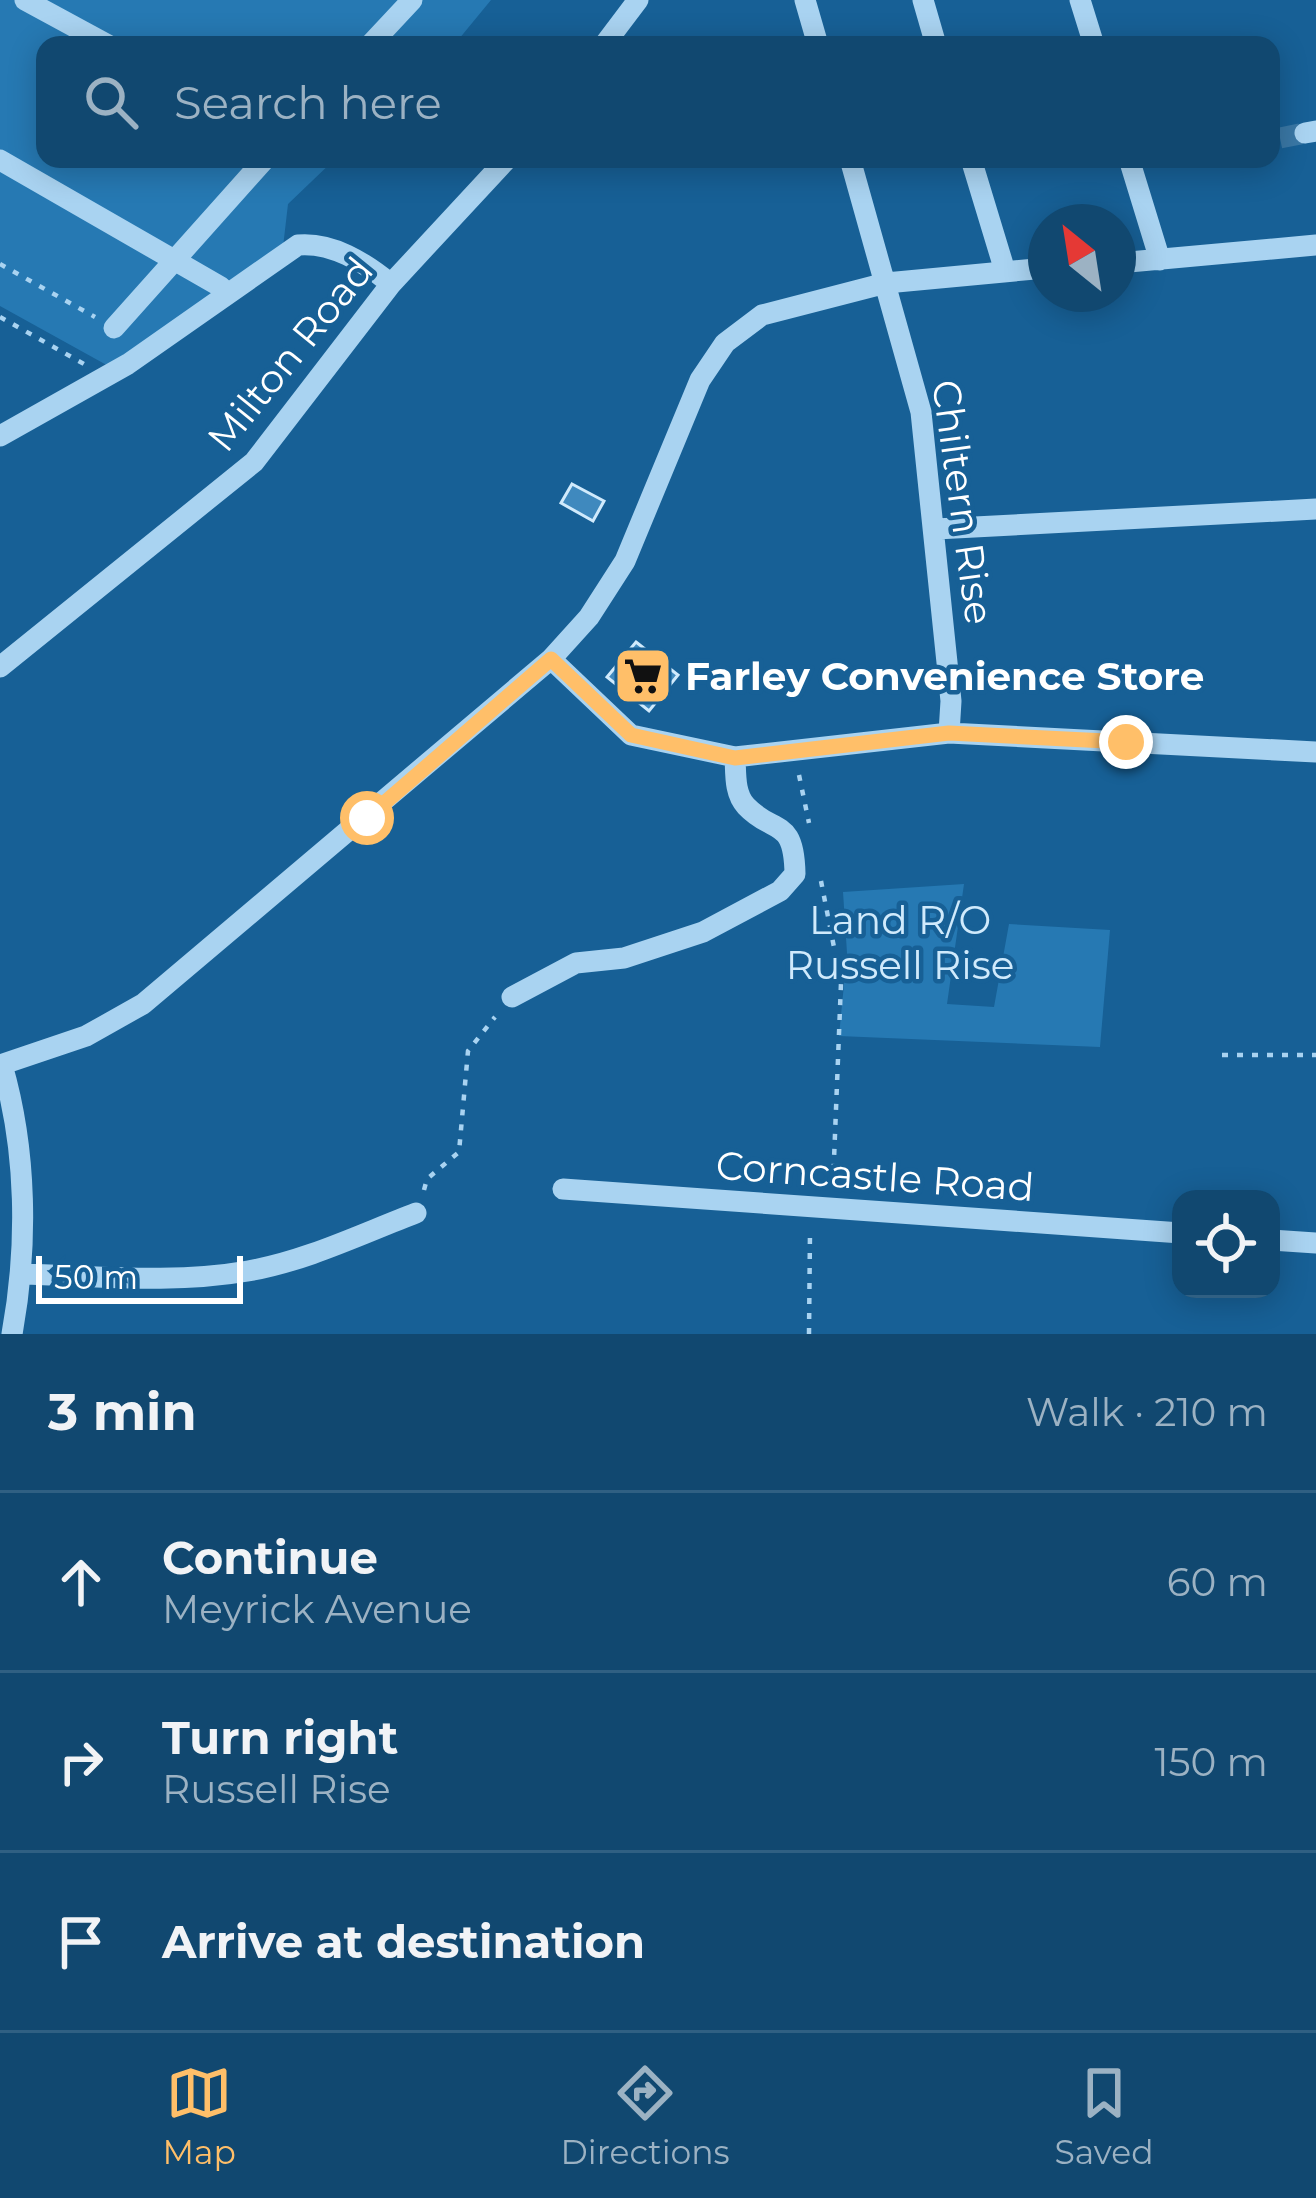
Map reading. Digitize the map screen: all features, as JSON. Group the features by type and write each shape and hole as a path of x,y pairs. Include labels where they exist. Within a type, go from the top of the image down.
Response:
{"street":[{"path":"25,0 91,36"},
{"path":"378,36 412,0"},
{"path":"611,36 638,0"},
{"path":"805,0 815,36"},
{"path":"923,0 934,36"},
{"path":"1080,0 1091,36"},
{"path":"0,160 221,287"},
{"path":"114,328 257,168"},
{"name":"Milton Road","path":"0,667 254,462 391,284 499,168"},
{"name":"Chiltern Rise","path":"853,168 921,412 936,529 951,701 949,733"},
{"path":"974,168 1005,272"},
{"path":"1132,168 1160,260"},
{"path":"0,436 164,340 298,244 319,243 391,284"},
{"path":"1136,262 1316,245"},
{"path":"12,1334 23,1274 15,1109 1,1065 86,1036 143,1004 512,698 589,617 625,561 700,380 725,343 762,316 886,283 1028,270"},
{"path":"936,529 1316,509"},
{"path":"551,659 631,735 735,758 949,733 1316,752"},
{"path":"512,997 576,963 624,958 704,932 780,891 795,874 794,850 784,830 747,809 737,790 735,758"},
{"name":"Corncastle Road","path":"563,1189 1172,1232"},
{"path":"23,1274 162,1278 248,1271 305,1256 416,1213"},
{"path":"1280,1241 1316,1243"}],"path":[{"path":"0,264 114,328"},
{"path":"0,317 103,374"},
{"path":"794,750 813,843"},
{"path":"809,1334 842,983 818,867"},
{"path":"416,1213 428,1179 459,1152 468,1051 512,997"},
{"path":"1222,1055 1316,1055"}],"green space":[{"path":"0,0 491,0 461,36 36,36 36,168 326,168 288,204 283,247 112,368 0,306"},
{"name":"Land R/O Russell Rise","path":"964,884 947,1004 994,1007 1009,924 1110,930 1100,1047 839,1036 847,953 843,892"}],"building":[{"path":"572,484 604,501 593,521 561,503"},
{"name":"Farley Convenience Store","path":"636,642 678,675 649,711 607,677"}],"tunnel":[{"path":"1280,138 1305,133"}],"place":[{"name":"Farley Convenience Store","path":"643,676"}],"route":[{"path":"367,818 512,698 551,659 631,735 735,758 949,733 1126,742"}]}
